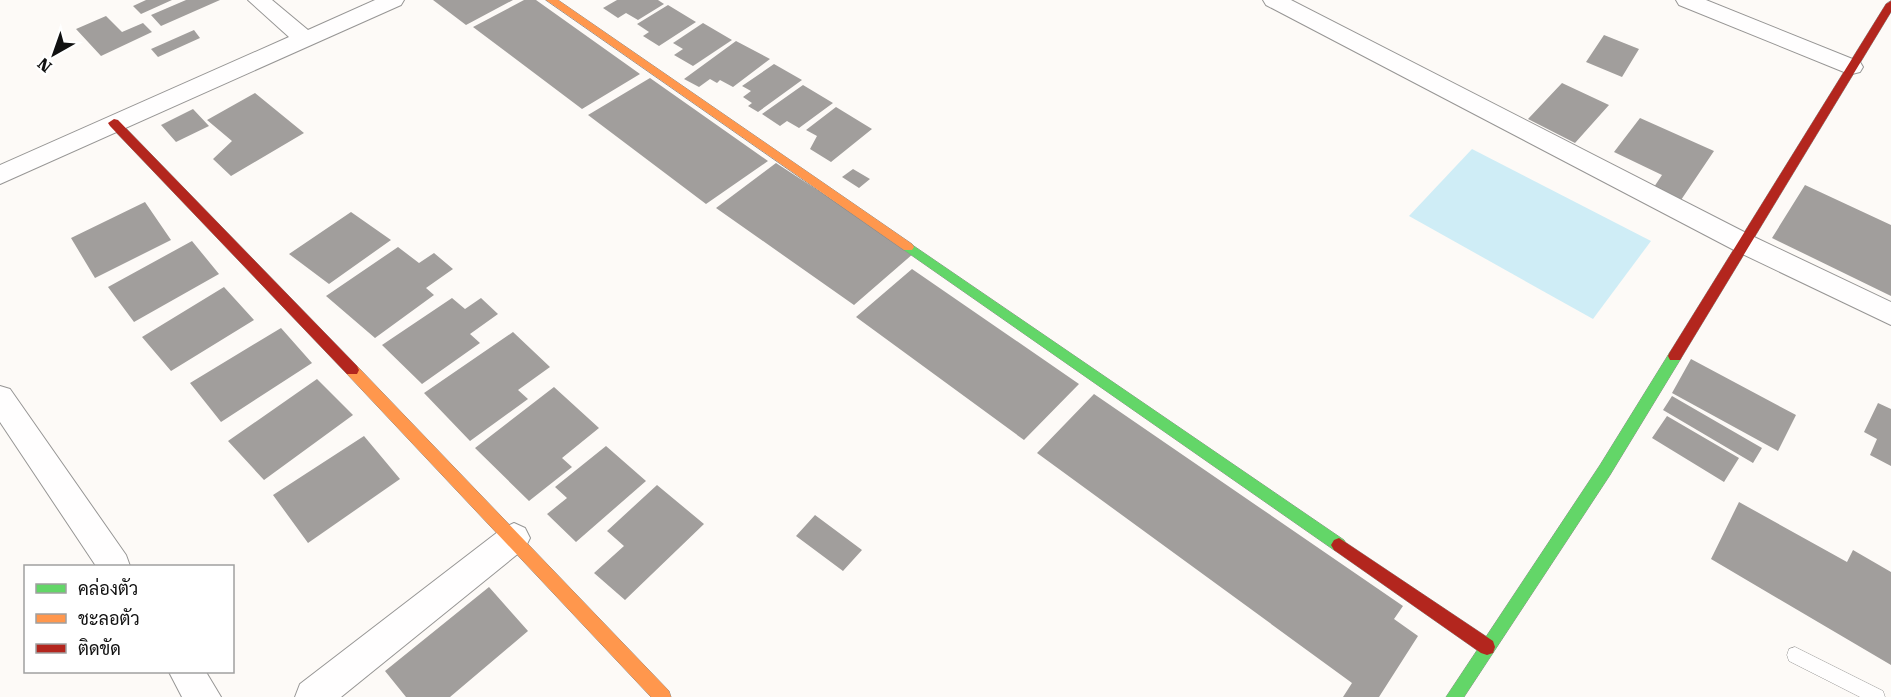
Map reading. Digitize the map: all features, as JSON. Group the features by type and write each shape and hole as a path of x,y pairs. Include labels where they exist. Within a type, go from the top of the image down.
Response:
{"street":[{"path":"259,0 304,39"},
{"path":"0,175 393,0"},
{"path":"551,0 1487,647"},
{"path":"1274,0 1743,243 1891,314"},
{"path":"1687,0 1852,67"},
{"path":"1454,697 1605,470 1891,4"},
{"path":"114,123 514,538 663,697"},
{"path":"0,398 113,565"},
{"path":"313,697 514,538"},
{"path":"187,673 203,697"}],"lane":[{"path":"1795,655 1877,697"}],"water":[{"path":"1472,149 1651,241 1593,319 1409,216"}],"building":[{"path":"146,0 172,0 141,14 133,6"},
{"path":"186,0 220,0 161,26 151,15"},
{"path":"433,0 513,0 466,25"},
{"path":"524,0 536,0 640,74 582,109 473,27"},
{"path":"617,0 658,0 664,4 638,20 626,13 618,18 603,8"},
{"path":"668,5 696,22 659,46 643,36 649,32 637,24"},
{"path":"106,16 122,32 143,23 152,32 101,56 76,29"},
{"path":"703,23 732,40 693,66 674,55 683,49 673,43"},
{"path":"194,30 200,38 158,57 151,49"},
{"path":"1604,35 1639,49 1622,77 1586,62"},
{"path":"736,41 770,59 733,87 720,80 717,83 710,79 699,87 684,79"},
{"path":"774,64 802,80 758,112 748,106 752,103 743,97 751,91 742,86"},
{"path":"650,78 768,161 706,204 588,115"},
{"path":"1562,83 1609,105 1575,143 1528,119"},
{"path":"803,85 833,103 799,128 787,121 780,126 762,114"},
{"path":"255,93 304,133 231,176 213,159 232,141 207,120"},
{"path":"836,107 872,129 831,162 810,149 817,136 806,130"},
{"path":"193,109 209,126 176,142 161,125"},
{"path":"1640,118 1714,151 1681,200 1654,187 1662,175 1614,152"},
{"path":"776,163 914,253 854,305 716,208"},
{"path":"853,169 870,179 859,188 842,177"},
{"path":"1805,185 1891,225 1891,296 1772,238"},
{"path":"145,202 171,240 95,278 71,238"},
{"path":"351,212 391,240 329,284 289,254"},
{"path":"192,241 219,274 134,322 108,287"},
{"path":"398,247 419,263 434,253 453,269 426,288 434,295 375,338 326,296"},
{"path":"912,269 1079,384 1024,440 856,317"},
{"path":"224,287 254,320 171,371 142,337"},
{"path":"452,298 465,309 481,298 498,314 470,334 480,343 422,384 382,345"},
{"path":"281,328 312,363 221,422 190,383"},
{"path":"513,332 550,367 518,390 528,399 470,441 424,393"},
{"path":"1691,359 1796,415 1778,451 1672,393"},
{"path":"317,379 353,415 264,480 228,441"},
{"path":"554,387 599,428 562,458 572,467 529,501 475,448"},
{"path":"1094,394 1403,606 1394,619 1418,636 1379,697 1343,697 1352,683 1037,453"},
{"path":"1672,396 1762,448 1753,463 1663,410"},
{"path":"1878,403 1891,409 1891,466 1870,455 1877,439 1864,432"},
{"path":"1667,416 1739,458 1724,482 1652,438"},
{"path":"364,436 400,479 308,543 273,495"},
{"path":"606,446 646,481 576,542 547,514 567,498 555,487"},
{"path":"657,485 704,524 625,600 594,573 624,546 607,531"},
{"path":"1739,502 1847,562 1853,550 1891,572 1891,665 1711,559"},
{"path":"815,515 862,550 843,571 796,536"},
{"path":"489,587 528,631 450,697 406,697 385,671"}],"traffic: fast":[{"path":"908,247 1339,545"},
{"path":"1454,697 1605,470 1675,356"}],"traffic: slow":[{"path":"551,0 908,247"},
{"path":"352,370 663,697"}],"traffic: jam":[{"path":"1675,356 1891,4"},
{"path":"114,123 352,370"},
{"path":"1339,545 1487,647"}]}
